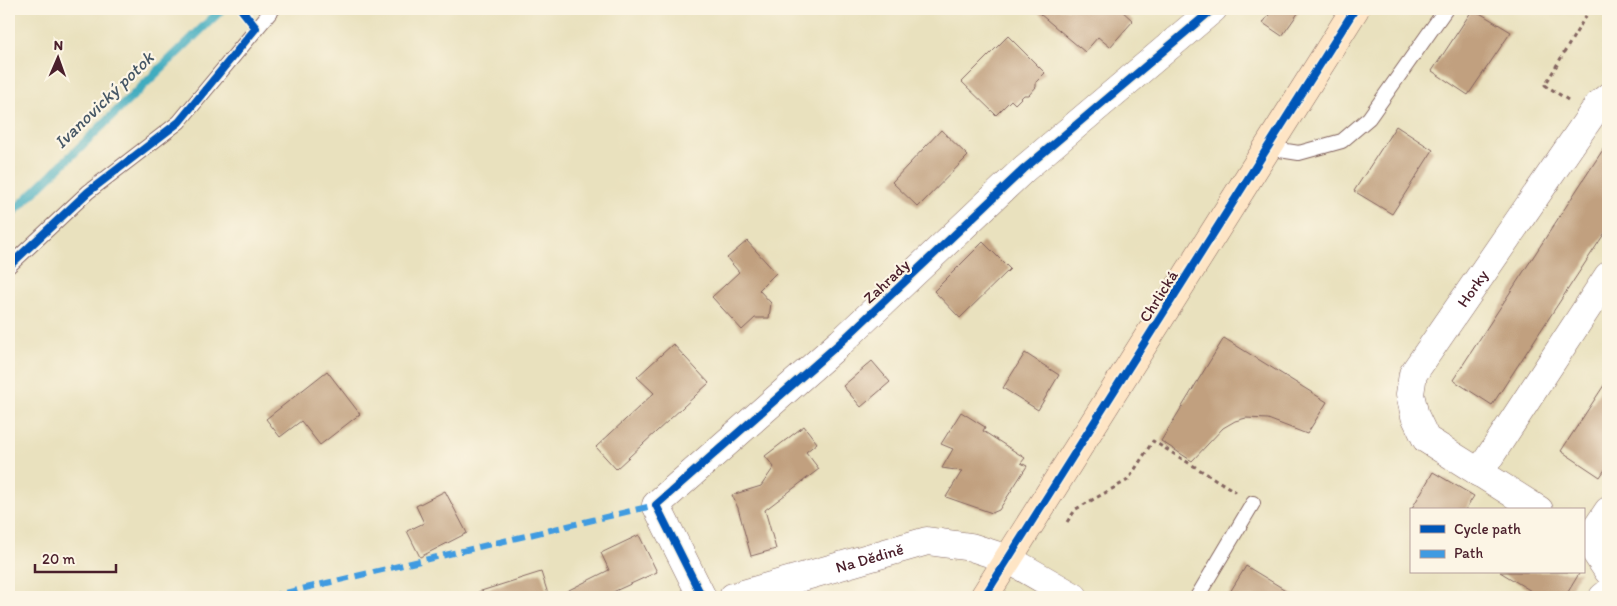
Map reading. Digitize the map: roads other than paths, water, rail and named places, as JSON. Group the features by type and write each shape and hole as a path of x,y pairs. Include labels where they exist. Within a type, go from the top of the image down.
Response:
{"street":[{"name":"Zahrady","path":"702,597 656,505 842,342 1024,169 1213,9"},
{"name":"Chrlická","path":"984,597 1355,9"},
{"name":"Horky","path":"1536,508 1426,439 1414,416 1410,394 1413,374 1599,104 1608,97"},
{"path":"1479,472 1608,276"},
{"path":"1608,511 1586,539 1608,571"},
{"name":"Na Dědině","path":"733,597 927,541 971,547 1008,559"},
{"path":"1008,559 1074,597"},
{"path":"1603,597 1608,593"}],"lane":[{"path":"9,266 88,192 179,122 273,9"},
{"path":"1267,148 1299,153 1342,141 1369,118 1446,9"},
{"path":"1196,597 1253,503"}],"waterway":[{"name":"Ivanovický potok","path":"9,216 222,9"}]}
